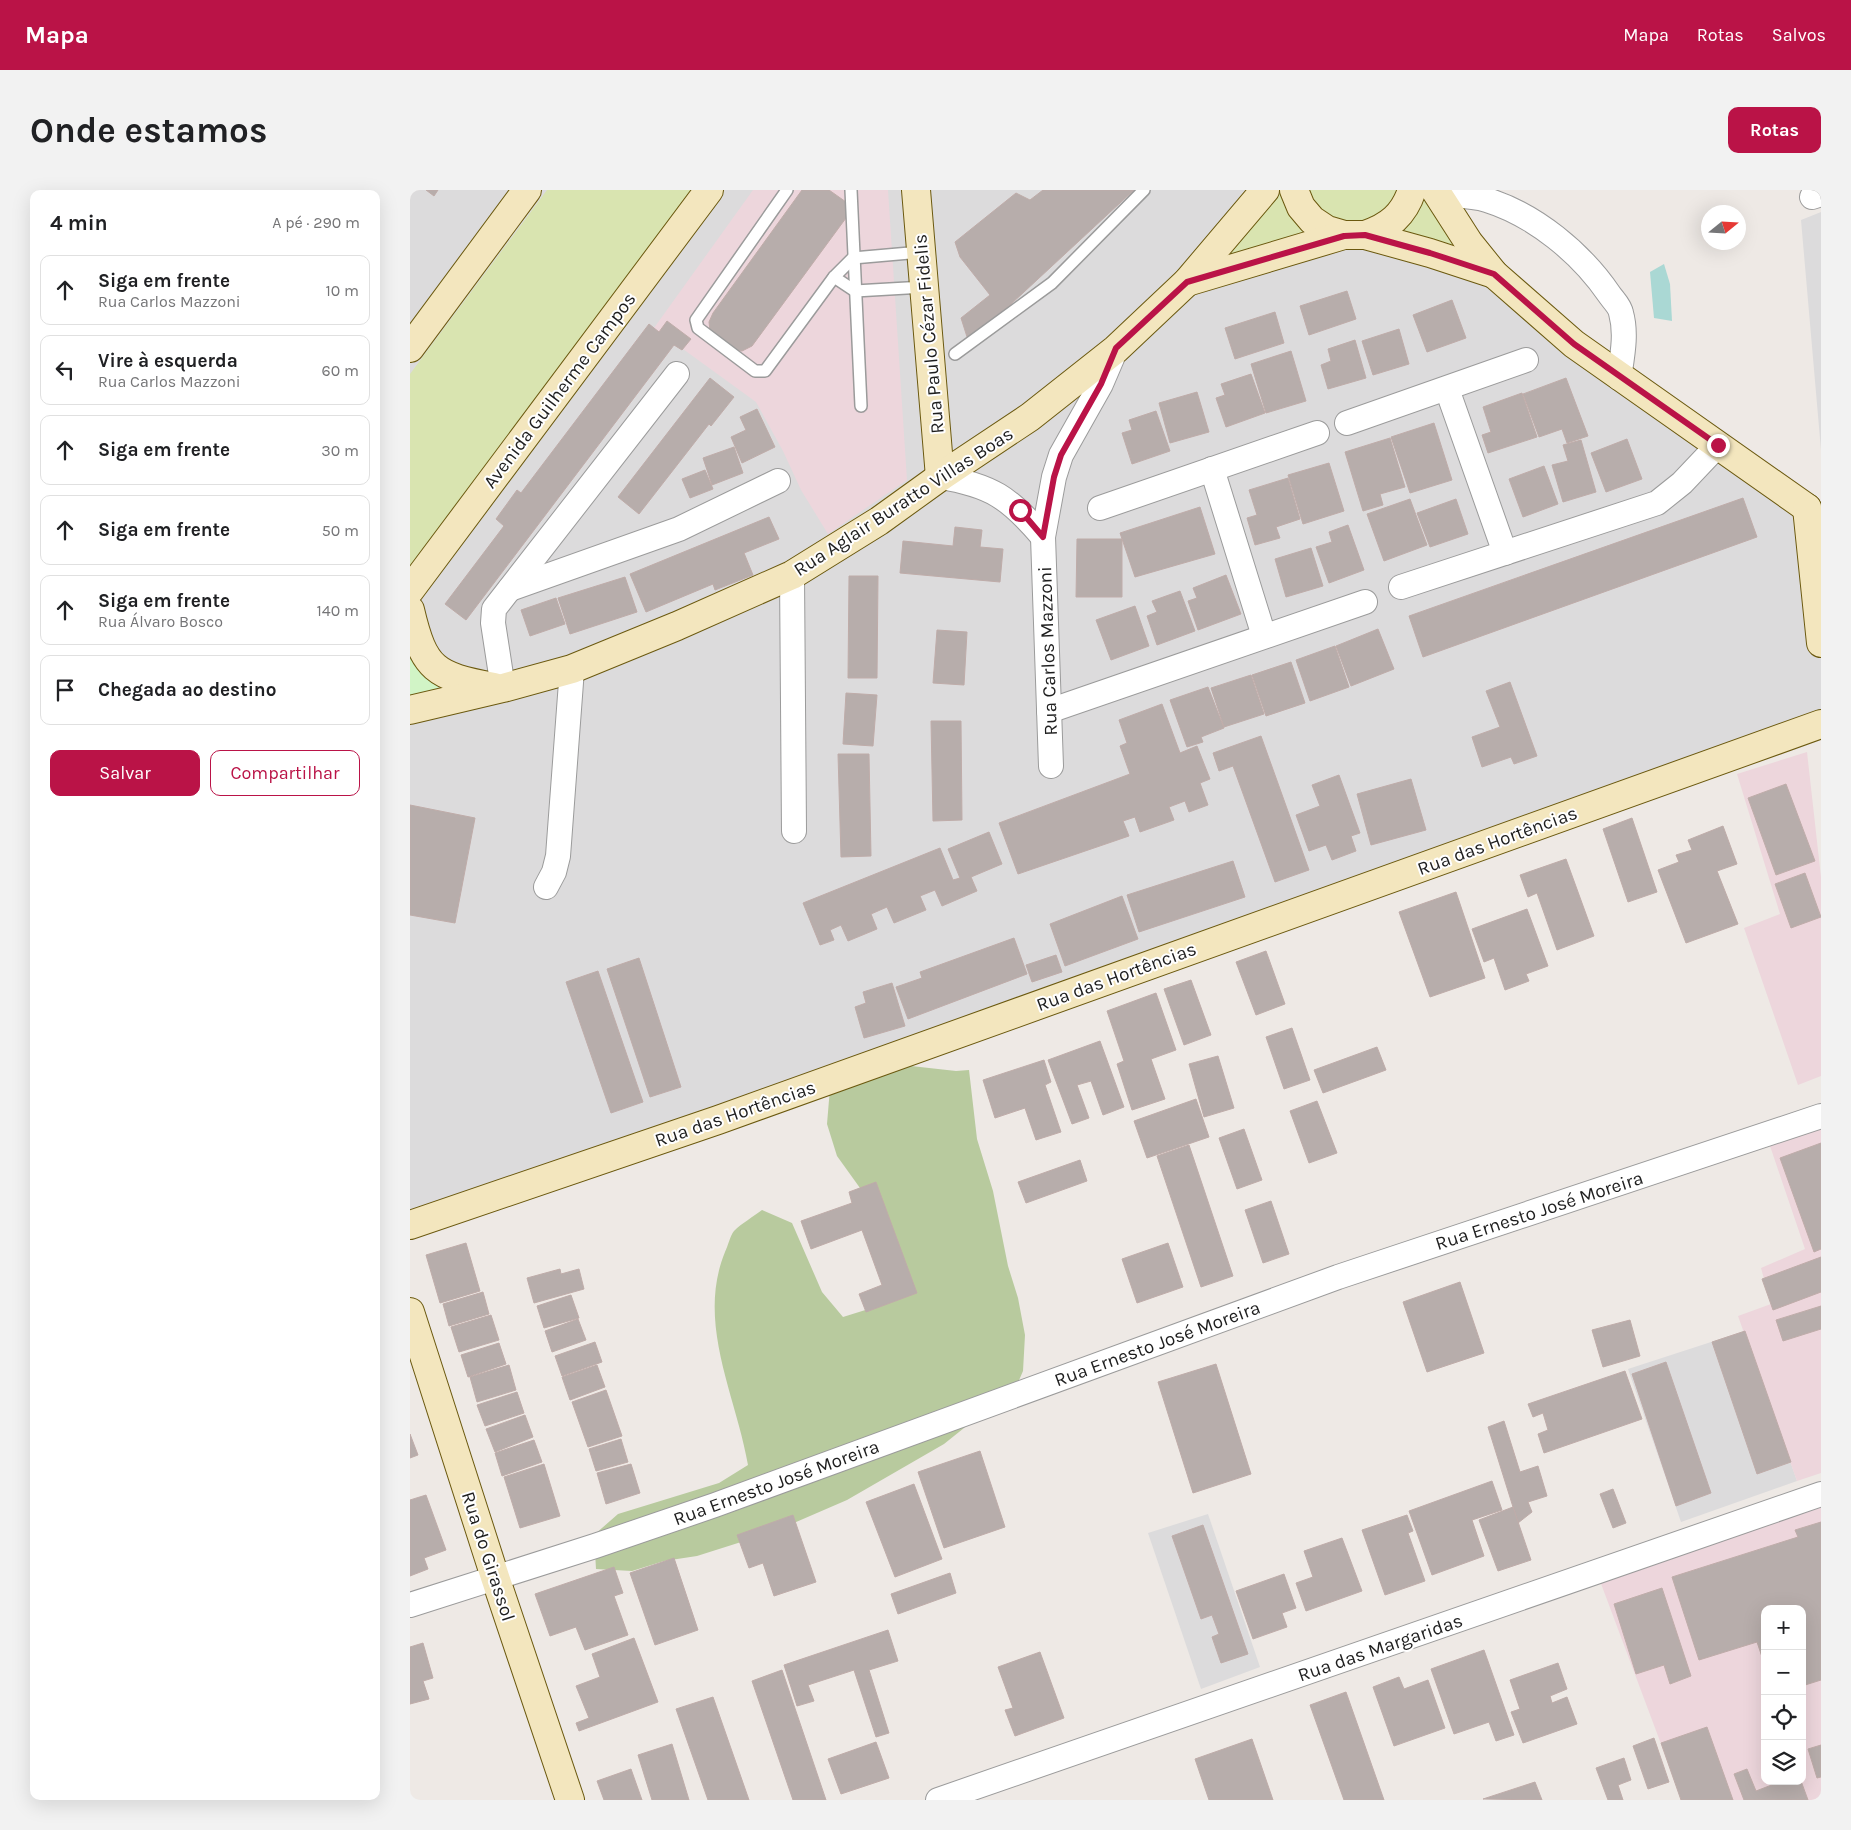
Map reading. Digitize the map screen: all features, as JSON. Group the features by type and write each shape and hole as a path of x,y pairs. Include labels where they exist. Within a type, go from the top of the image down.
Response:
{"main road":[{"path":"410,348 527,190"},
{"name":"Avenida Guilherme Campos","path":"410,590 709,190"},
{"name":"Rua Paulo Cézar Fidelis","path":"916,190 940,477"},
{"name":"Rua Aglair Buratto Villas Boas","path":"410,710 572,669 677,626 792,575 879,521 940,477 1030,417 1116,348 1187,282 1265,190"},
{"path":"1294,190 1301,207 1312,220 1327,230 1430,253 1494,274"},
{"path":"1187,282 1354,235 1380,230 1395,220 1405,207 1428,191 1494,274 1574,344 1619,378 1718,445 1814,506 1821,643"},
{"path":"410,610 416,635 424,656 437,670 457,680 503,688"},
{"name":"Rua das Hortências","path":"410,1225 727,1116 1821,724"},
{"name":"Rua do Girassol","path":"410,1312 495,1577 570,1800"}],"street":[{"path":"1428,191 1485,200 1504,207 1539,227 1574,252 1598,277 1621,312 1624,335 1619,378"},
{"name":"Rua Carlos Mazzoni","path":"1052,766 1043,537 1054,477 1061,455 1101,384 1116,348"},
{"path":"1347,423 1526,360"},
{"path":"503,688 493,623 494,609 677,374"},
{"path":"1447,389 1505,553"},
{"path":"1100,508 1317,433"},
{"path":"1401,587 1657,503 1682,483 1718,445"},
{"path":"1212,469 1264,636"},
{"path":"940,477 970,482 996,493 1020,510 1043,537"},
{"path":"510,589 679,529 778,481"},
{"path":"792,575 794,831"},
{"path":"1049,711 1365,602"},
{"path":"546,887 554,872 558,856 572,669"},
{"name":"Rua Ernesto José Moreira","path":"410,1605 595,1546 715,1505 1338,1277 1821,1116"},
{"name":"Rua das Margaridas","path":"938,1800 1821,1494"}],"lane":[{"path":"787,190 695,324 755,371 765,370 834,278 853,258 922,252"},
{"path":"851,190 861,406"},
{"path":"955,354 1052,283 1144,190"},
{"path":"834,278 855,291 924,287"}],"shaded area":[{"path":"410,190 1436,190 1494,274 1807,508 1821,643 1821,724 410,1225"},
{"path":"753,190 888,190 907,480 828,534 801,490 783,451 756,402 654,328"},
{"path":"1821,212 1821,450 1801,220"},
{"path":"1807,752 1821,877 1821,1076 1798,1085 1744,928 1780,914 1737,774"},
{"path":"1821,1126 1821,1473 1797,1481 1738,1316 1771,1304 1761,1268 1805,1249 1769,1143"},
{"path":"1745,1331 1797,1481 1681,1522 1628,1369"},
{"path":"1821,1505 1821,1800 1682,1800 1600,1581"},
{"path":"1208,1514 1260,1667 1201,1689 1148,1533"}],"green space":[{"path":"547,190 699,190 410,585 410,374"},
{"path":"1275,190 1287,190 1327,235 1206,269"},
{"path":"1302,190 1405,190 1385,219 1333,225"},
{"path":"1418,190 1478,263 1382,233"},
{"path":"410,648 441,691 410,696"},
{"path":"893,1064 956,1071 969,1070 977,1139 993,1191 1008,1266 1018,1298 1025,1335 1023,1371 1010,1401 979,1416 944,1444 847,1500 773,1532 697,1556 664,1561 632,1571 596,1569 594,1535 618,1514 719,1483 748,1465 716,1332 715,1305 717,1279 734,1231 762,1210 792,1223 822,1292 843,1317 875,1307 897,1278 860,1188 837,1156 827,1124 830,1088"}],"water":[{"path":"1664,264 1670,284 1672,321 1654,318 1650,272"}],"building":[{"path":"426,190 438,190 434,196"},
{"path":"802,190 829,190 846,202 846,218 752,346 742,351 734,350 710,331 709,322 713,313"},
{"path":"1043,190 1134,190 969,343 961,318 990,295 960,257 955,242 1016,193 1030,200"},
{"path":"1347,291 1356,319 1309,335 1300,306"},
{"path":"1452,300 1466,338 1427,352 1413,315"},
{"path":"1275,312 1284,343 1235,359 1225,328"},
{"path":"667,321 691,339 682,350 674,345 466,620 445,604 504,526 496,519 517,490 521,493 649,324 659,332"},
{"path":"1399,329 1409,364 1373,375 1362,341"},
{"path":"1355,340 1366,378 1328,389 1321,365 1331,361 1328,349"},
{"path":"1291,351 1306,401 1266,413 1251,364"},
{"path":"1251,374 1265,413 1226,427 1216,398 1225,395 1221,384"},
{"path":"710,378 734,397 711,426 709,424 639,514 618,497"},
{"path":"1566,378 1588,436 1567,443 1562,429 1539,437 1523,394"},
{"path":"1197,392 1209,432 1170,443 1159,403"},
{"path":"1522,393 1537,437 1488,453 1482,435 1491,432 1483,407"},
{"path":"757,409 775,447 742,463 731,437 746,430 740,417"},
{"path":"1156,411 1170,451 1132,464 1122,433 1132,430 1129,420"},
{"path":"1434,423 1452,480 1410,493 1391,437"},
{"path":"1390,438 1405,487 1380,494 1383,505 1363,511 1345,452"},
{"path":"1627,439 1642,479 1606,492 1591,453"},
{"path":"1581,440 1596,492 1563,502 1552,465 1568,461 1563,445"},
{"path":"734,447 743,473 712,485 703,458"},
{"path":"1329,463 1344,511 1303,524 1288,475"},
{"path":"1544,466 1558,504 1523,517 1509,479"},
{"path":"705,470 713,489 690,498 682,479"},
{"path":"1288,478 1300,519 1276,527 1280,538 1255,545 1247,518 1257,515 1249,490"},
{"path":"1743,498 1757,537 1423,657 1409,616"},
{"path":"1410,499 1427,545 1384,561 1367,514"},
{"path":"1456,499 1468,534 1430,547 1417,513"},
{"path":"1200,507 1215,554 1135,577 1120,533"},
{"path":"769,517 779,539 744,553 753,575 715,590 713,584 646,612 630,574"},
{"path":"1348,525 1364,570 1329,583 1316,547 1332,542 1329,532"},
{"path":"955,527 982,530 980,547 1003,549 1000,582 900,573 903,541 953,546"},
{"path":"1077,539 1122,539 1122,597 1076,597"},
{"path":"1311,548 1323,586 1286,597 1275,559"},
{"path":"1226,575 1241,614 1198,630 1188,601 1197,598 1193,588"},
{"path":"849,576 878,576 877,678 848,678"},
{"path":"625,577 637,612 570,634 558,598"},
{"path":"1180,591 1195,631 1157,645 1147,616 1157,612 1152,601"},
{"path":"556,598 565,624 530,636 521,610"},
{"path":"1135,606 1149,646 1111,660 1096,620"},
{"path":"1378,629 1394,669 1351,686 1336,646"},
{"path":"937,630 967,632 964,685 933,683"},
{"path":"1335,646 1349,687 1310,701 1296,660"},
{"path":"1291,662 1305,703 1266,716 1252,675"},
{"path":"1251,675 1264,714 1224,727 1211,688"},
{"path":"1510,682 1537,756 1514,764 1511,757 1482,767 1472,737 1500,727 1486,691"},
{"path":"1208,687 1224,728 1201,737 1203,742 1187,747 1170,700"},
{"path":"846,693 877,695 873,746 843,744"},
{"path":"1162,704 1180,753 1197,746 1210,779 1200,783 1208,805 1189,812 1185,801 1169,807 1174,820 1140,832 1135,817 1123,821 1129,836 1018,874 999,823 1130,774 1120,746 1127,743 1119,720"},
{"path":"931,721 961,721 962,820 933,821"},
{"path":"1261,736 1309,870 1275,882 1233,766 1219,771 1213,753"},
{"path":"838,754 869,754 871,856 841,857"},
{"path":"1339,775 1360,833 1351,836 1356,851 1332,860 1326,845 1309,851 1296,815 1320,806 1312,785"},
{"path":"1411,779 1426,830 1371,845 1357,794"},
{"path":"1786,784 1815,861 1776,875 1748,798"},
{"path":"410,805 475,818 455,923 410,915"},
{"path":"1632,818 1657,892 1628,902 1603,829"},
{"path":"1723,826 1737,864 1717,871 1738,924 1686,943 1658,870 1679,862 1676,855 1692,850 1688,840"},
{"path":"989,832 1002,864 971,877 977,891 942,906 935,890 920,896 926,910 894,923 887,907 871,914 877,929 848,941 841,925 830,930 834,940 820,945 803,903 940,848 953,880 960,878 948,849"},
{"path":"1566,859 1594,936 1557,950 1537,893 1528,897 1520,875"},
{"path":"1233,861 1245,897 1139,932 1127,895"},
{"path":"1805,873 1821,917 1791,928 1775,884"},
{"path":"1456,892 1485,978 1430,997 1399,912"},
{"path":"1122,896 1138,939 1065,966 1050,924"},
{"path":"1527,909 1548,966 1526,974 1529,981 1505,990 1494,958 1484,962 1472,929"},
{"path":"1014,938 1027,974 908,1019 896,987 922,978 920,972"},
{"path":"1266,951 1285,1004 1256,1015 1236,962"},
{"path":"1056,955 1062,972 1032,982 1026,965"},
{"path":"639,958 681,1087 650,1097 607,969"},
{"path":"598,971 643,1102 611,1113 566,982"},
{"path":"1191,980 1211,1035 1184,1045 1164,989"},
{"path":"892,983 905,1026 864,1038 855,1007 866,1003 863,992"},
{"path":"1156,993 1176,1050 1151,1059 1165,1099 1132,1110 1117,1064 1124,1061 1107,1011"},
{"path":"1292,1028 1310,1080 1284,1089 1266,1037"},
{"path":"1100,1041 1124,1107 1103,1115 1091,1081 1077,1085 1089,1118 1072,1124 1048,1060"},
{"path":"1377,1047 1386,1070 1323,1093 1314,1070"},
{"path":"1218,1056 1234,1108 1204,1117 1189,1064"},
{"path":"1044,1060 1051,1082 1045,1085 1061,1132 1036,1140 1025,1108 995,1118 983,1080"},
{"path":"1196,1099 1209,1137 1147,1158 1134,1121"},
{"path":"1317,1101 1337,1153 1309,1163 1290,1111"},
{"path":"1244,1129 1262,1180 1237,1189 1219,1138"},
{"path":"1821,1143 1821,1249 1814,1252 1780,1158"},
{"path":"1189,1145 1233,1276 1201,1287 1157,1156"},
{"path":"1080,1160 1087,1181 1026,1203 1018,1182"},
{"path":"876,1182 917,1293 866,1312 859,1294 882,1285 862,1230 811,1249 801,1221 852,1203 849,1192"},
{"path":"1271,1201 1289,1254 1263,1263 1245,1210"},
{"path":"466,1243 480,1291 440,1303 426,1255"},
{"path":"1168,1243 1183,1287 1137,1303 1122,1259"},
{"path":"1821,1257 1821,1292 1773,1310 1762,1279"},
{"path":"560,1269 561,1274 579,1269 584,1289 534,1303 527,1278"},
{"path":"1460,1282 1484,1353 1427,1372 1403,1302"},
{"path":"483,1292 489,1314 449,1326 443,1304"},
{"path":"571,1295 579,1318 544,1328 537,1306"},
{"path":"1821,1306 1821,1329 1783,1341 1776,1320"},
{"path":"491,1315 499,1340 459,1352 451,1327"},
{"path":"578,1319 586,1340 552,1352 545,1331"},
{"path":"1630,1320 1640,1356 1603,1367 1592,1330"},
{"path":"1745,1331 1791,1462 1757,1474 1712,1342"},
{"path":"595,1342 602,1362 562,1376 555,1356"},
{"path":"499,1343 506,1364 468,1377 461,1355"},
{"path":"1666,1362 1711,1493 1676,1506 1632,1374"},
{"path":"1216,1364 1251,1474 1193,1493 1158,1382"},
{"path":"509,1365 516,1390 477,1402 470,1377"},
{"path":"597,1365 605,1387 570,1400 562,1377"},
{"path":"1625,1371 1642,1419 1544,1453 1538,1434 1548,1430 1543,1413 1533,1417 1528,1404"},
{"path":"606,1390 622,1436 588,1447 572,1402"},
{"path":"517,1392 524,1413 485,1426 477,1405"},
{"path":"525,1415 533,1437 495,1452 486,1429"},
{"path":"1504,1421 1520,1472 1538,1466 1547,1496 1528,1502 1532,1512 1518,1523 1488,1427"},
{"path":"410,1434 418,1455 410,1458"},
{"path":"621,1439 628,1462 596,1471 589,1449"},
{"path":"534,1440 542,1462 502,1476 495,1453"},
{"path":"980,1451 1005,1527 944,1548 918,1472"},
{"path":"544,1464 560,1516 520,1528 504,1477"},
{"path":"631,1464 640,1493 606,1504 597,1473"},
{"path":"1492,1481 1502,1510 1472,1520 1484,1556 1432,1575 1409,1511"},
{"path":"914,1484 942,1559 895,1577 866,1502"},
{"path":"1613,1489 1626,1523 1613,1528 1600,1494"},
{"path":"426,1495 446,1550 424,1558 428,1569 410,1576 410,1500"},
{"path":"1513,1507 1531,1560 1498,1571 1479,1520"},
{"path":"793,1515 816,1582 774,1596 763,1563 749,1568 737,1535"},
{"path":"1407,1515 1413,1531 1408,1533 1425,1581 1385,1595 1362,1530"},
{"path":"1821,1522 1821,1680 1806,1685 1806,1605 1761,1605 1761,1654 1757,1642 1699,1660 1672,1577 1798,1537 1795,1530"},
{"path":"1203,1525 1248,1654 1221,1663 1212,1637 1219,1634 1212,1615 1201,1619 1172,1536"},
{"path":"1342,1538 1362,1591 1306,1611 1296,1583 1313,1577 1304,1551"},
{"path":"674,1558 698,1630 655,1645 630,1573"},
{"path":"614,1567 623,1593 614,1596 628,1635 585,1650 576,1627 550,1636 535,1594"},
{"path":"950,1573 956,1593 898,1614 891,1594"},
{"path":"1284,1574 1296,1608 1282,1613 1287,1627 1253,1639 1236,1591"},
{"path":"1662,1588 1691,1676 1670,1684 1664,1665 1636,1674 1614,1604"},
{"path":"888,1630 898,1661 869,1670 889,1733 876,1737 854,1670 808,1685 814,1701 797,1706 784,1665"},
{"path":"634,1638 658,1702 579,1731 576,1723 589,1718 576,1686 600,1677 592,1654"},
{"path":"423,1643 433,1678 423,1681 429,1699 410,1704 410,1647"},
{"path":"1484,1650 1514,1735 1496,1741 1489,1722 1454,1734 1431,1669"},
{"path":"1040,1652 1064,1718 1015,1736 1005,1710 1013,1708 998,1667"},
{"path":"1558,1663 1567,1689 1550,1696 1552,1703 1567,1697 1577,1724 1523,1743 1511,1712 1520,1709 1510,1680"},
{"path":"782,1670 826,1800 793,1800 752,1681"},
{"path":"1399,1677 1404,1689 1428,1680 1445,1728 1394,1746 1373,1687"},
{"path":"1346,1692 1384,1800 1344,1800 1310,1705"},
{"path":"713,1697 749,1800 708,1800 676,1709"},
{"path":"1707,1727 1733,1800 1681,1800 1661,1743"},
{"path":"1654,1738 1669,1782 1648,1789 1633,1746"},
{"path":"1252,1739 1273,1800 1209,1800 1195,1759"},
{"path":"876,1742 889,1778 841,1794 828,1759"},
{"path":"672,1744 689,1800 652,1800 638,1755"},
{"path":"1821,1745 1821,1777 1817,1778 1808,1749"},
{"path":"1624,1758 1631,1780 1618,1785 1623,1800 1608,1800 1596,1768"},
{"path":"631,1769 642,1800 604,1800 597,1781"},
{"path":"1747,1769 1756,1791 1772,1785 1802,1785 1808,1800 1744,1800 1734,1774"},
{"path":"1535,1782 1542,1800 1483,1799"}],"route":[{"path":"1020,510 1043,537 1054,477 1061,455 1068,439 1101,384 1116,348 1187,282 1344,236 1365,235 1430,253 1494,274 1574,344 1619,378 1718,445"}]}
